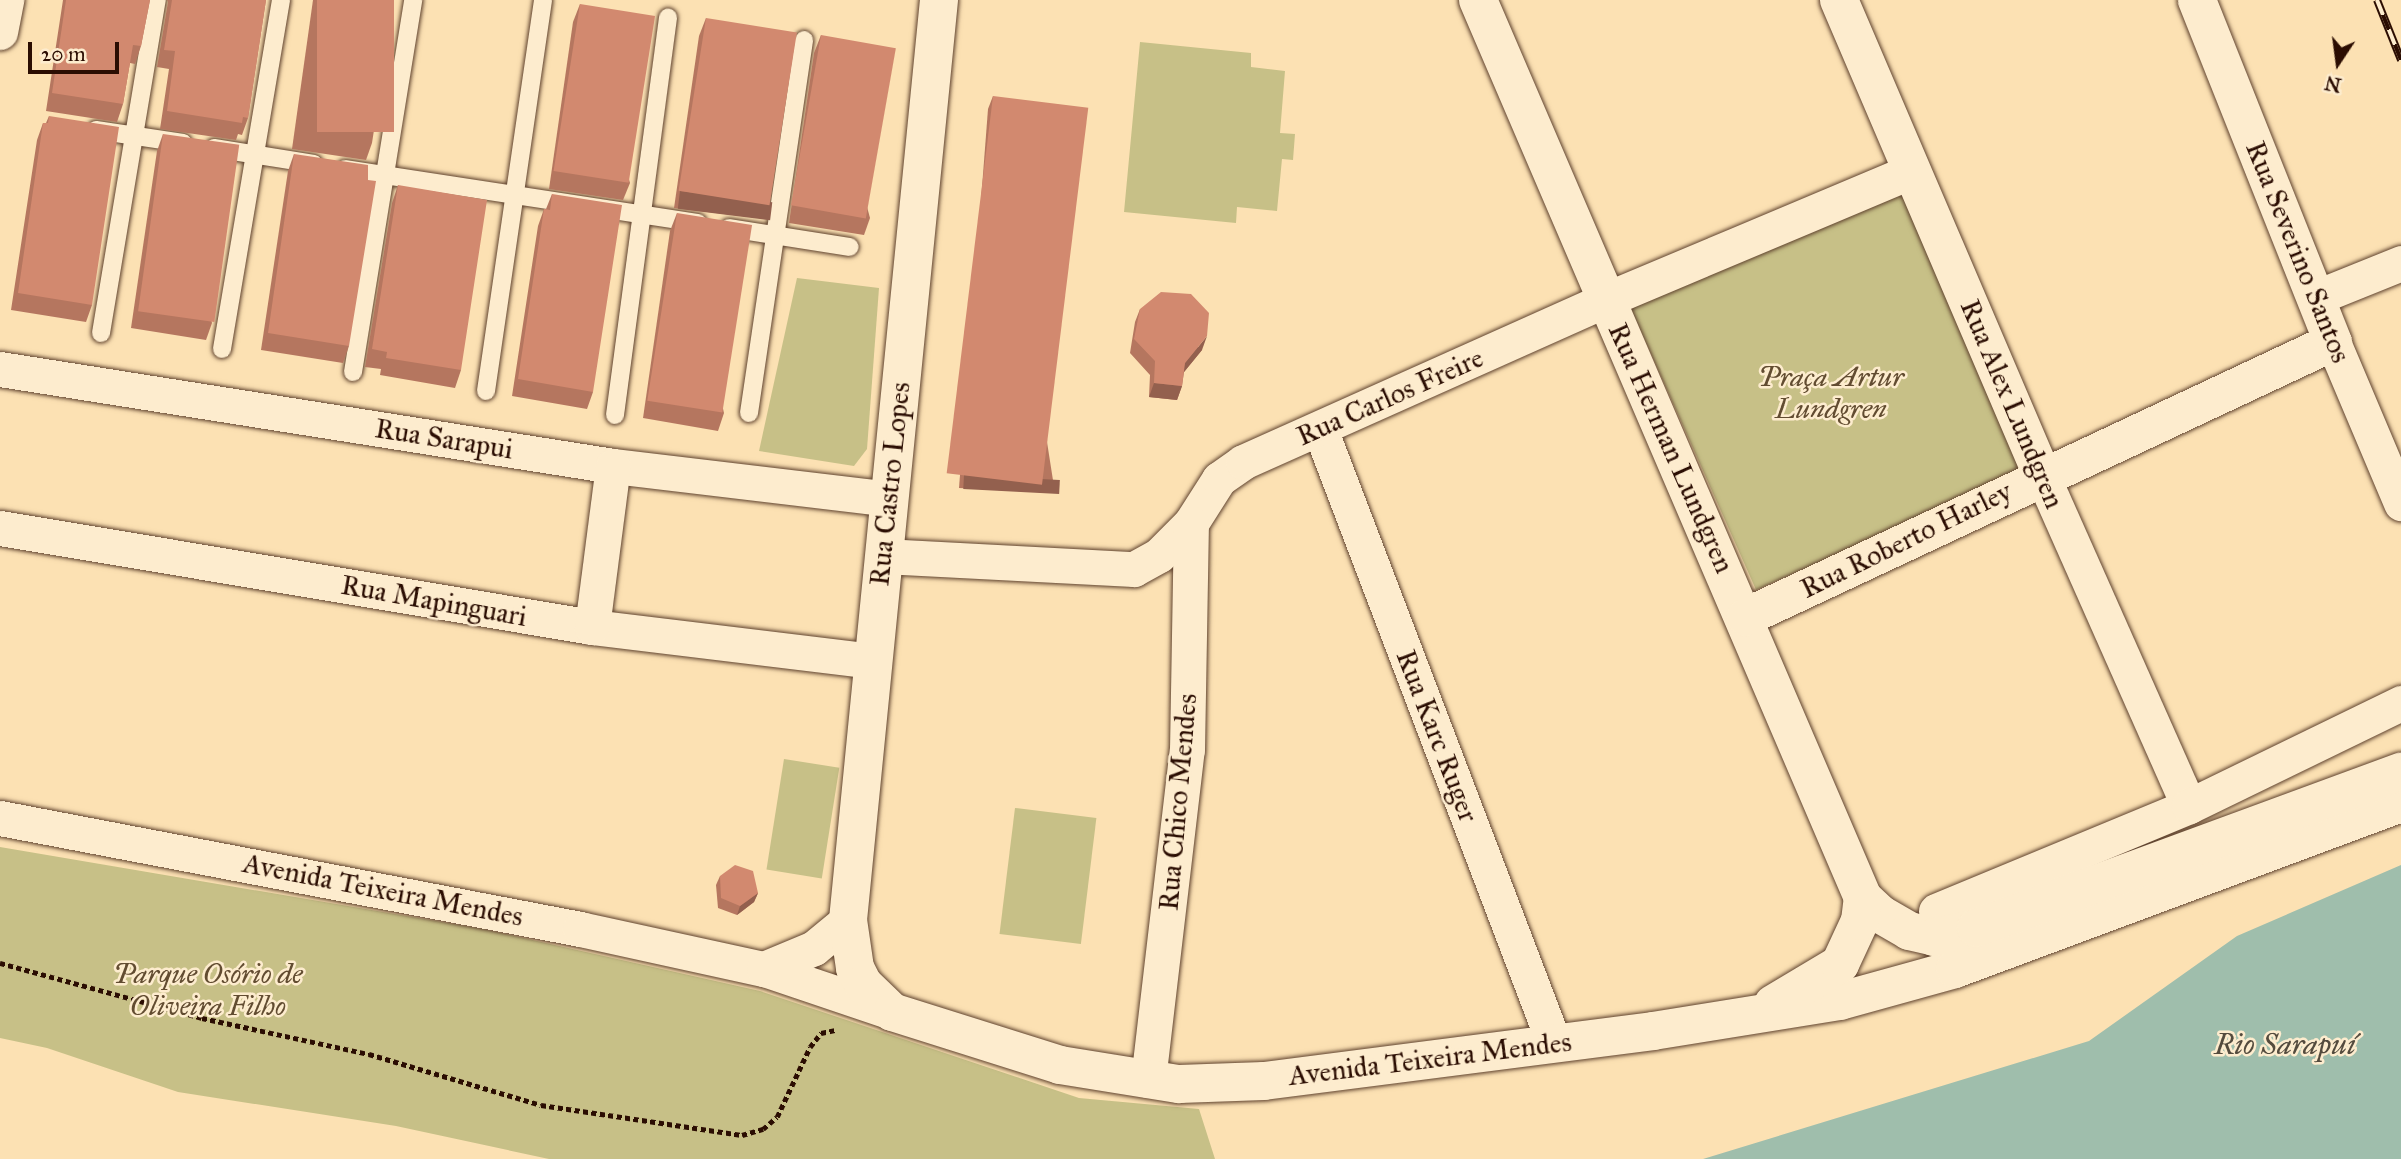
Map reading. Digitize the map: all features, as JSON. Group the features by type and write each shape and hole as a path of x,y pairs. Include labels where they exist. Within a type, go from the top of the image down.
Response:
{"main road":[{"name":"Rua Castro Lopes","path":"855,968 848,920 871,660 939,0"},
{"name":"Rua Herman Lundgren","path":"1478,0 1605,300 1746,617 1863,898"},
{"name":"Rua Alex Lundgren","path":"1839,0 2042,475"},
{"name":"Rua Severino Santos","path":"2197,0 2333,342"},
{"name":"Rua Roberto Harley","path":"1746,617 2042,475 2333,342"},
{"path":"2017,930 2401,772"},
{"path":"1753,1015 1840,964 1860,921 1863,898 1909,931 1934,937 2017,930 2401,803"},
{"name":"Avenida Teixeira Mendes","path":"855,968 863,984 892,1012 1060,1065 1147,1080 1264,1081 1753,1015 1881,992 2017,930"}],"street":[{"path":"0,32 6,0"},
{"name":"Rua Carlos Freire","path":"883,556 1110,571 1134,569 1159,555 1191,523 1219,480 1243,462 1605,300 1912,171"},
{"path":"2317,297 2401,263"},
{"name":"Rua Severino Santos","path":"2333,342 2401,503"},
{"name":"Rua Sarapui","path":"0,369 613,466 889,499"},
{"name":"Rua Karc Ruger","path":"1320,429 1554,1042"},
{"path":"592,627 613,466"},
{"name":"Rua Alex Lundgren","path":"2042,475 2189,806"},
{"name":"Rua Chico Mendes","path":"1147,1080 1187,750 1191,523"},
{"name":"Rua Mapinguari","path":"0,528 592,627 871,660"},
{"path":"1936,911 2189,806 2401,703"},
{"name":"Avenida Teixeira Mendes","path":"0,818 397,891 764,969 892,1012"},
{"path":"764,969 814,948 848,920"}],"lane":[{"path":"101,333 157,0"},
{"path":"222,349 281,0"},
{"path":"353,372 413,0"},
{"path":"486,391 543,0"},
{"path":"615,415 668,18"},
{"path":"749,413 772,235 804,40"},
{"path":"82,128 850,247"}],"path":[{"path":"0,963 202,1018 369,1054 541,1105 742,1135 763,1129 777,1117 810,1047 821,1033 844,1029"}],"green space":[{"path":"1140,42 1251,53 1251,67 1285,71 1280,133 1295,134 1293,160 1282,159 1277,211 1237,207 1236,223 1124,212"},
{"name":"Praça Artur Lundgren","path":"1904,187 2029,468 1756,590 1631,309"},
{"path":"797,278 879,288 867,449 854,466 759,451"},
{"path":"784,759 839,768 822,878 766,870"},
{"path":"1015,808 1096,818 1081,944 1000,934"},
{"name":"Parque Osório de Oliveira Filho","path":"0,847 483,929 760,991 1079,1098 1199,1109 1215,1159 549,1159 396,1126 178,1092 47,1048 0,1038"}],"water":[{"name":"Rio Sarapuí","path":"2401,865 2401,1159 1703,1159 2089,1041 2237,936"}],"building":[{"path":"66,0 150,0 141,46 133,45 123,104 52,93"},
{"path":"172,0 266,0 248,118 243,117 242,123 167,111 175,51 164,50"},
{"path":"317,0 394,0 394,132 317,132"},
{"path":"580,4 655,16 629,183 554,171"},
{"path":"706,18 797,32 769,205 679,191"},
{"path":"821,35 896,48 866,219 791,205"},
{"path":"993,96 1088,108 1042,485 947,473"},
{"path":"49,116 119,127 92,305 18,293 43,123 48,123"},
{"path":"163,134 239,145 214,322 138,311"},
{"path":"294,154 368,165 368,180 376,181 349,346 268,333"},
{"path":"398,185 487,200 461,370 386,358 387,352 372,349"},
{"path":"552,194 622,205 593,392 518,379 544,209 550,210"},
{"path":"677,213 752,225 722,413 647,401"},
{"path":"1161,292 1191,294 1209,313 1207,336 1185,363 1182,386 1154,383 1155,361 1134,339 1140,309"},
{"path":"735,865 753,871 758,893 740,906 721,898 720,876"}],"railway":[{"path":"2377,0 2401,60"}]}
